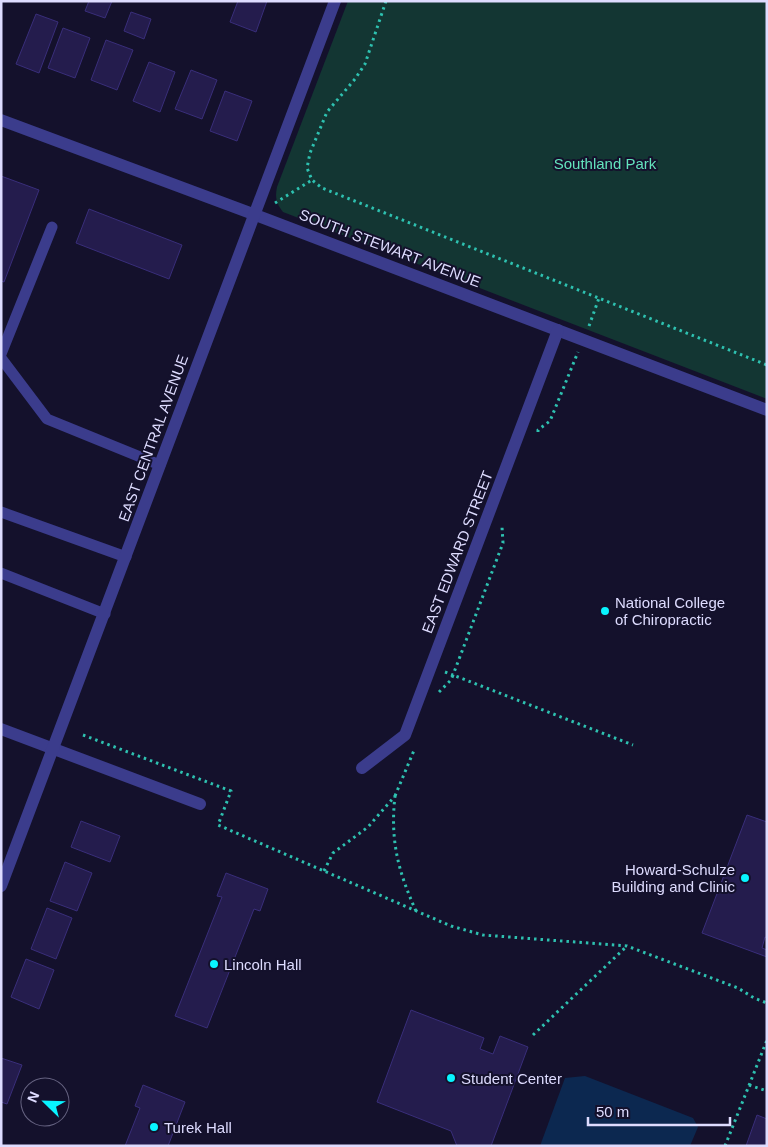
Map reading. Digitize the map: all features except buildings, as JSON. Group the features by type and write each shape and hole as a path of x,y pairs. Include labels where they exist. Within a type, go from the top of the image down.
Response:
{"street":[{"name":"EAST CENTRAL AVENUE","path":"1,886 126,558 259,198 335,1"},
{"name":"SOUTH STEWART AVENUE","path":"1,120 254,214 767,410"},
{"name":"EAST EDWARD STREET","path":"362,768 405,735 558,330"},
{"path":"1,729 200,804"}],"lane":[{"path":"1,354 5,331 52,227"},
{"path":"1,358 47,419 160,466"},
{"path":"1,512 126,558"},
{"path":"1,573 104,614"}],"path":[{"path":"386,1 365,64 327,112 307,168 312,180 322,188 767,365"},
{"path":"259,198 276,203 312,180"},
{"path":"535,438 538,430 550,421 599,298"},
{"path":"438,692 451,680 453,675 503,543 502,526"},
{"path":"431,667 633,745"},
{"path":"83,735 231,791 218,825 456,928 483,935 627,946 738,988 754,998 767,1003"},
{"path":"324,871 333,853 368,827 395,796 417,744"},
{"path":"395,796 394,837 397,857 402,877 416,911"},
{"path":"532,1035 627,946"},
{"path":"725,1146 767,1040"},
{"path":"749,1084 767,1091"}],"green space":[{"name":"Southland Park","path":"348,1 767,1 767,399 283,212 277,200 277,187"}],"water":[{"path":"585,1076 693,1118 698,1127 690,1146 540,1146 565,1078"}],"place":[{"name":"National College of Chiropractic","path":"605,611"},
{"name":"Howard-Schulze Building and Clinic","path":"745,878"},
{"name":"Lincoln Hall","path":"214,964"},
{"name":"Student Center","path":"451,1078"},
{"name":"Turek Hall","path":"154,1127"}]}
